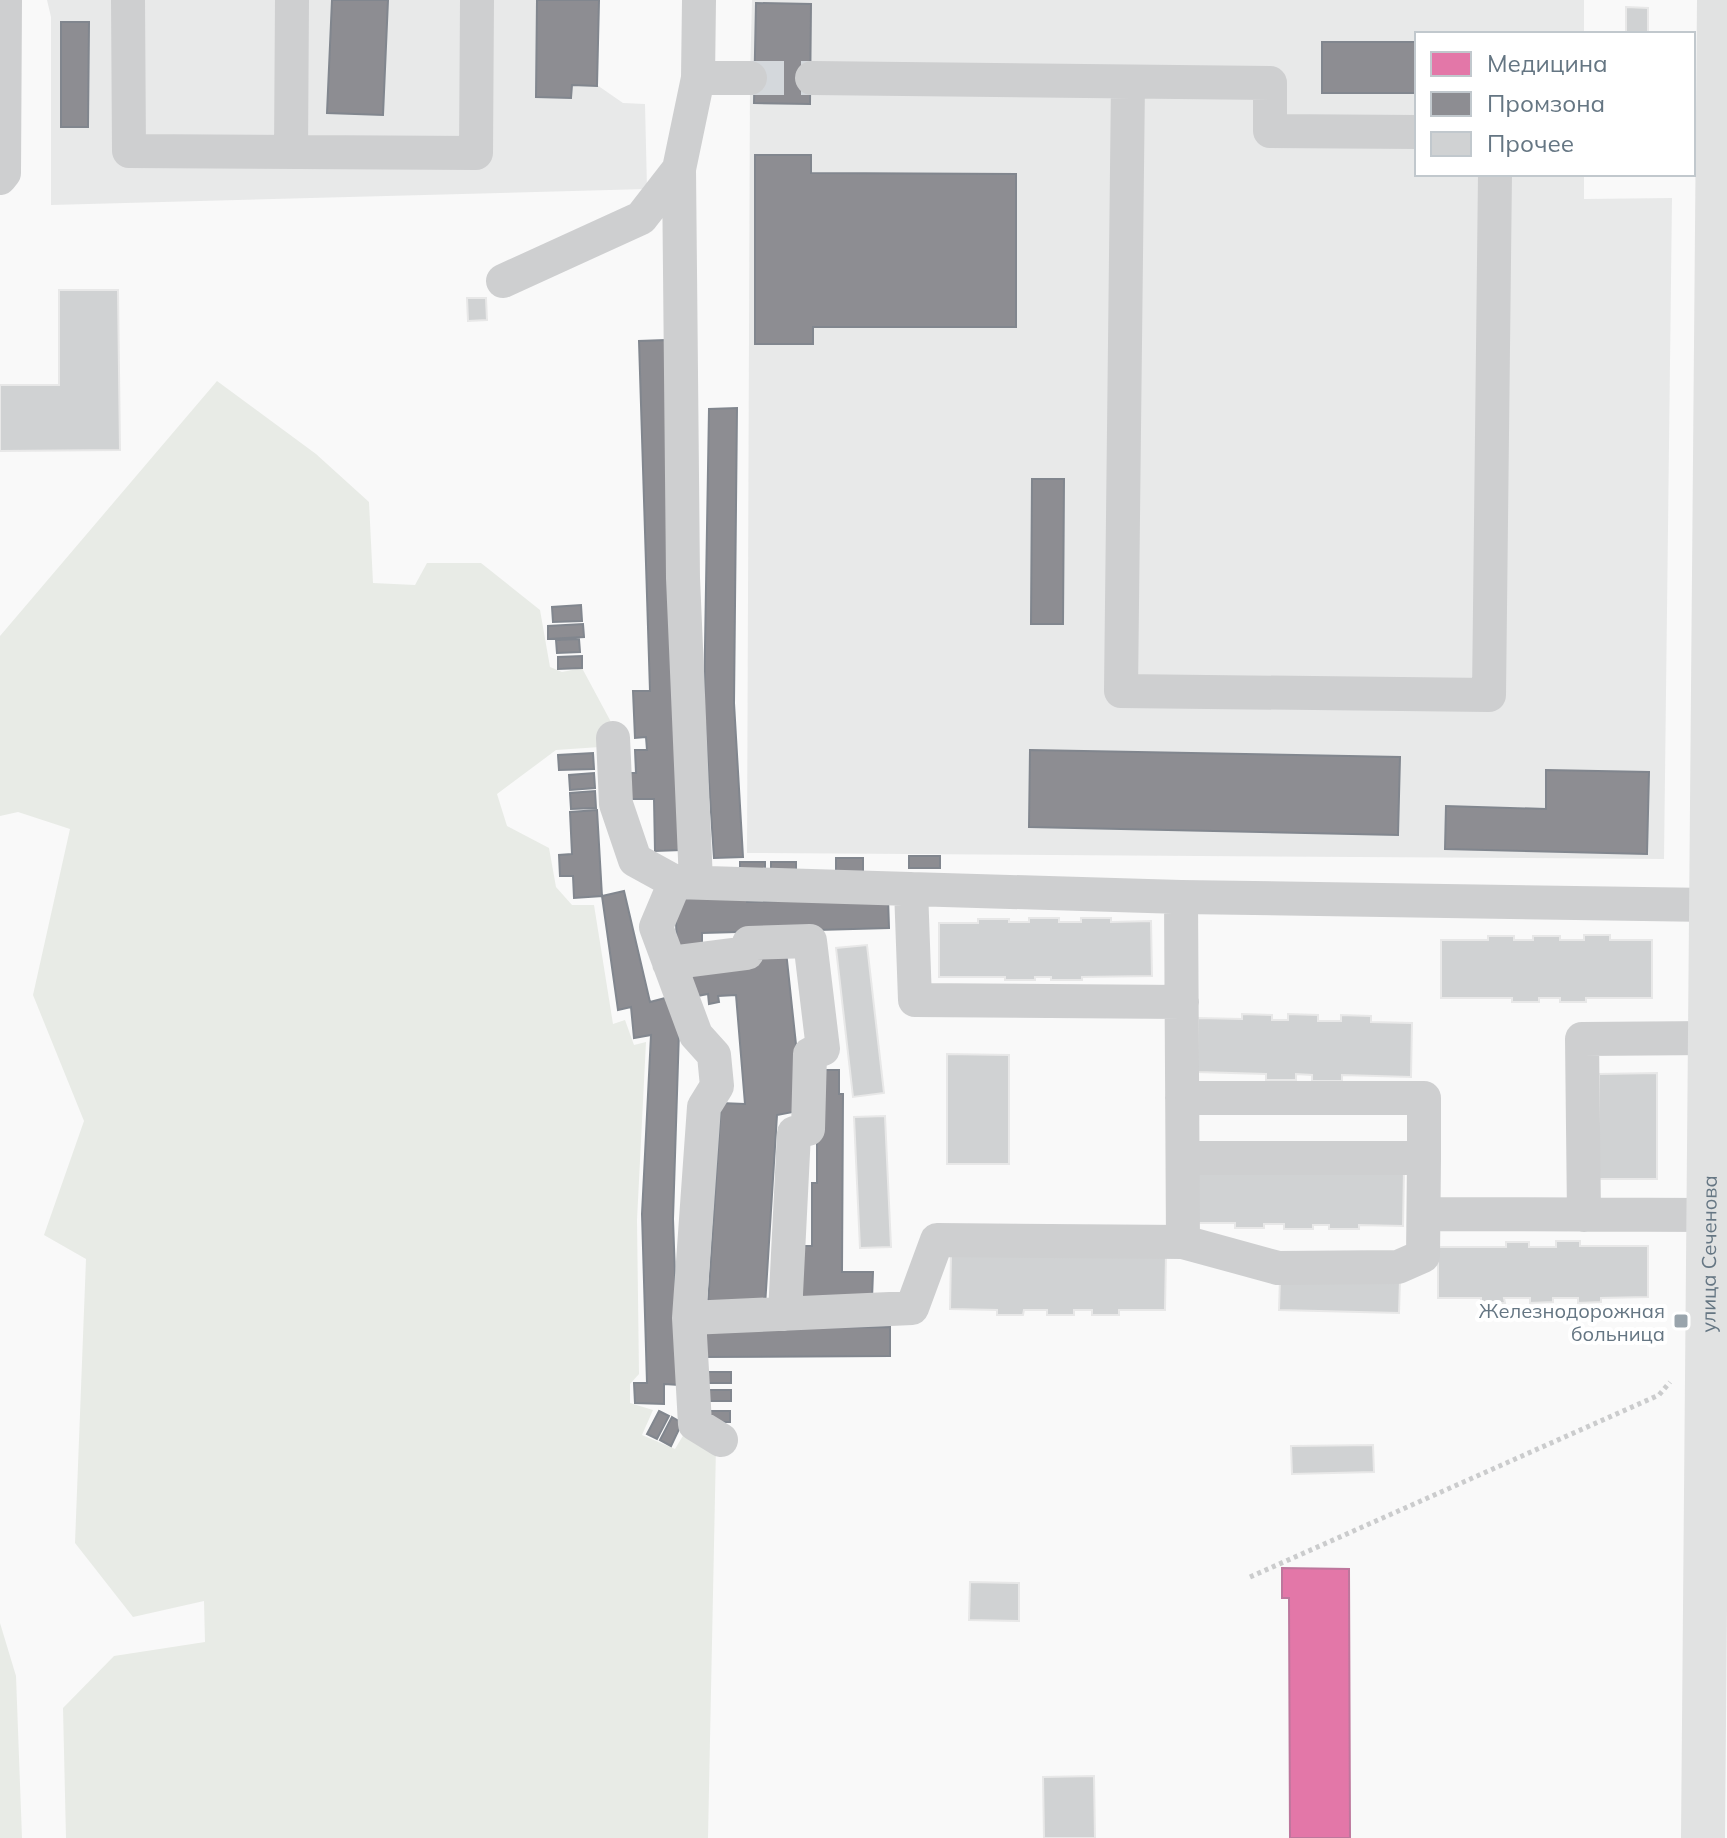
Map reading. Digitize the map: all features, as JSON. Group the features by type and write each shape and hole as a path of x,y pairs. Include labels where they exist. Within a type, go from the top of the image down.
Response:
{"main road":[{"name":"улица Сеченова","path":"1703,1838 1715,1757 1718,1259 1708,1215 1720,634 1719,0"}],"street":[{"path":"0,178 4,173 5,0"},
{"path":"128,0 129,151 476,153 477,0"},
{"path":"291,152 292,0"},
{"path":"699,0 698,78 679,169 686,882 656,927 696,1035 714,1055 717,1086 704,1107 689,1318 695,1424 721,1440"},
{"path":"698,78 750,78"},
{"path":"812,78 1270,83 1270,131 1415,132"},
{"path":"1128,82 1121,691 1489,695 1495,176"},
{"path":"503,281 641,218 679,169"},
{"path":"613,738 616,804 635,860 686,882 1181,897 1716,931"},
{"path":"911,889 915,1000 1182,1002"},
{"path":"1181,897 1183,1242"},
{"path":"669,963 747,953 749,943 810,941 823,1049 810,1054 808,1129 794,1133 785,1314"},
{"path":"1584,1215 1582,1039 1710,1038"},
{"path":"689,1318 912,1308 937,1240 1183,1242 1278,1268 1398,1267 1423,1256 1424,1098 1182,1098"},
{"path":"1183,1158 1424,1158"},
{"path":"1424,1214 1708,1215"}],"path":[{"path":"1250,1577 1659,1395 1717,1338"}],"shaded area":[{"path":"47,0 599,0 597,85 623,103 645,104 647,189 51,205 51,17"},
{"path":"752,0 1584,0 1584,32 1415,32 1415,176 1584,176 1584,199 1672,198 1664,859 747,853"},
{"path":"217,381 316,454 369,502 373,583 415,585 427,563 481,563 540,610 550,667 562,672 582,668 611,722 600,747 556,750 497,794 507,826 549,848 556,887 572,905 594,905 613,1024 625,1020 634,1045 646,1042 637,1220 639,1374 630,1384 630,1403 653,1410 642,1435 675,1449 687,1429 716,1447 708,1838 66,1838 63,1708 114,1656 205,1642 204,1601 133,1617 75,1543 86,1259 44,1235 84,1121 33,995 70,829 18,812 0,816 0,636"},
{"path":"0,1623 16,1676 22,1838 0,1838"}],"building: Медицина":[{"path":"1282,1568 1349,1569 1350,1838 1290,1838 1289,1598 1282,1598"}],"building: Промзона":[{"path":"332,0 388,0 383,115 327,113"},
{"path":"537,0 599,0 597,86 572,85 571,98 536,97"},
{"path":"756,3 811,4 810,104 754,103"},
{"path":"61,22 89,22 88,127 61,127"},
{"path":"1322,42 1415,42 1415,93 1322,93"},
{"path":"755,155 811,155 811,173 1016,174 1016,327 813,327 813,344 755,344"},
{"path":"665,340 681,850 655,851 654,799 628,799 627,773 636,773 635,750 647,750 646,737 635,738 633,691 650,691 639,341"},
{"path":"737,408 734,703 743,857 714,858 704,706 709,409"},
{"path":"1032,479 1064,479 1063,624 1031,624"},
{"path":"581,605 582,621 553,622 552,607"},
{"path":"583,624 584,637 548,639 548,626"},
{"path":"579,639 580,652 557,653 556,640"},
{"path":"582,656 582,668 558,669 558,657"},
{"path":"1030,750 1400,757 1398,835 1029,827"},
{"path":"593,753 594,769 559,770 558,755"},
{"path":"1546,770 1649,772 1647,854 1445,849 1446,806 1546,809"},
{"path":"594,773 595,788 570,790 569,775"},
{"path":"595,791 596,808 571,809 570,793"},
{"path":"597,810 602,896 574,898 573,876 560,876 559,855 572,854 570,812"},
{"path":"909,856 940,856 940,868 909,868"},
{"path":"836,858 863,858 863,875 836,876"},
{"path":"740,862 765,862 765,873 740,873"},
{"path":"771,862 796,862 796,874 771,874"},
{"path":"624,891 650,1002 669,997 679,1031 673,1219 679,1385 664,1384 664,1404 635,1403 634,1383 647,1383 642,1214 651,1035 634,1038 631,1007 618,1010 602,896"},
{"path":"747,896 747,902 888,898 889,928 702,933 702,946 677,947 675,897"},
{"path":"786,951 803,1110 777,1115 765,1306 708,1304 721,1103 745,1104 736,995 718,996 719,1002 709,1004 708,994 692,997 689,973"},
{"path":"817,1070 839,1070 839,1094 843,1094 842,1272 873,1272 872,1299 799,1298 799,1246 812,1246 812,1183 817,1183"},
{"path":"890,1327 890,1356 699,1357 699,1328"},
{"path":"706,1372 731,1372 731,1383 706,1383"},
{"path":"706,1390 731,1390 731,1401 706,1401"},
{"path":"659,1411 669,1416 657,1439 647,1434"},
{"path":"705,1411 730,1411 730,1422 705,1422"},
{"path":"672,1417 682,1423 671,1446 660,1440"}],"building: Прочее":[{"path":"1626,7 1648,8 1648,32 1626,32"},
{"path":"59,290 118,290 120,450 0,451 0,385 59,385"},
{"path":"467,298 486,298 487,320 468,321"},
{"path":"1029,918 1059,918 1059,922 1081,922 1081,918 1111,918 1111,922 1151,921 1152,976 1082,977 1082,980 939,977 939,923 978,923 978,919 1029,922"},
{"path":"1584,935 1610,935 1610,940 1652,940 1652,998 1586,998 1586,1002 1560,1002 1560,998 1539,998 1539,1002 1512,1002 1512,998 1441,998 1441,940 1488,940 1488,936 1514,936 1514,940 1533,940 1533,936 1560,936 1560,940 1584,940"},
{"path":"867,945 884,1093 853,1097 836,948"},
{"path":"1242,1014 1272,1015 1272,1020 1288,1020 1288,1014 1318,1015 1318,1021 1341,1021 1341,1015 1371,1016 1371,1022 1412,1023 1411,1077 1342,1075 1342,1081 1312,1081 1312,1075 1296,1074 1296,1080 1266,1080 1266,1074 1197,1072 1198,1018 1242,1019"},
{"path":"947,1054 1009,1055 1009,1164 947,1164"},
{"path":"1657,1073 1657,1179 1599,1179 1599,1074"},
{"path":"885,1116 891,1247 860,1248 854,1117"},
{"path":"1192,1166 1404,1169 1403,1226 1359,1225 1359,1229 1329,1229 1329,1225 1313,1225 1313,1229 1284,1229 1284,1224 1235,1228 1235,1223 1191,1223"},
{"path":"1556,1241 1580,1241 1580,1246 1648,1246 1648,1297 1601,1298 1601,1302 1578,1303 1578,1298 1553,1298 1553,1302 1530,1303 1530,1298 1504,1298 1505,1303 1481,1303 1481,1298 1438,1298 1438,1247 1506,1247 1506,1242 1529,1242 1529,1247 1556,1247"},
{"path":"951,1253 1166,1254 1165,1310 1119,1310 1119,1315 1092,1315 1092,1310 1074,1310 1074,1315 1047,1315 1047,1310 1024,1310 1023,1315 997,1315 997,1310 950,1309"},
{"path":"1280,1278 1400,1280 1399,1313 1279,1310"},
{"path":"1373,1445 1374,1472 1292,1474 1291,1446"},
{"path":"970,1582 1019,1583 1019,1621 969,1620"},
{"path":"1094,1776 1095,1838 1044,1838 1043,1777"}],"tunnel":[{"path":"750,78 812,78"}],"place":[{"name":"Железнодорожная больница","path":"1681,1321"}]}
